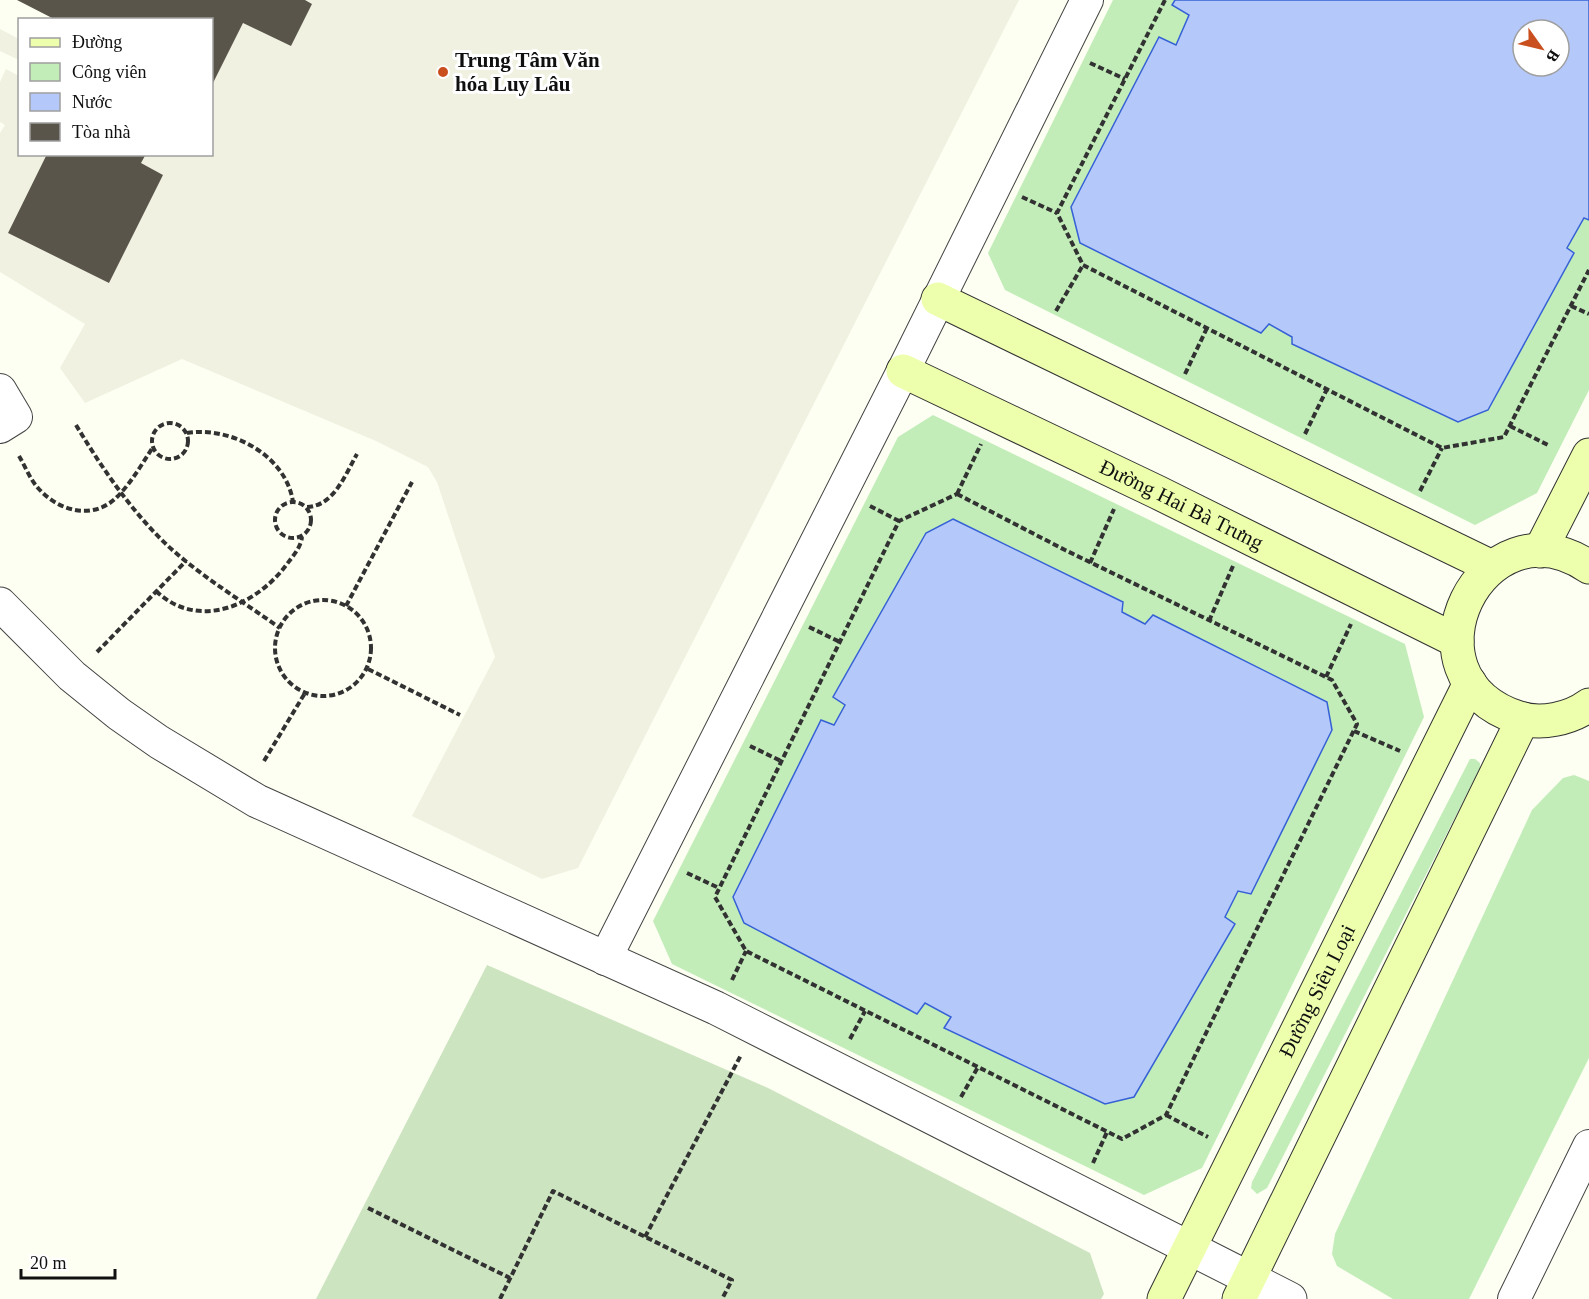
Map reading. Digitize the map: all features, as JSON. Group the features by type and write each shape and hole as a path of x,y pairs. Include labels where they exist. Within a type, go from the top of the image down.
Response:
{"main road":[{"path":"938,299 1492,567"},
{"name":"Đường Hai Bà Trưng","path":"903,371 1146,487 1457,641"},
{"path":"1540,551 1589,455"},
{"path":"1586,711 1555,719 1523,719 1493,706 1470,683 1463,668 1457,641 1461,608 1470,590 1492,567 1519,554 1540,551 1560,553 1589,567"},
{"name":"Đường Siêu Loại","path":"1164,1299 1470,683"},
{"path":"1244,1289 1523,719"}],"street":[{"path":"605,959 903,371 1087,0"},
{"path":"0,390 16,417 0,427"},
{"path":"0,604 72,676 119,714 159,742 257,801 756,1028 1190,1247 1244,1289 1290,1299"},
{"path":"1514,1299 1589,1146"}],"path":[{"path":"1057,213 1165,0"},
{"path":"1087,62 1125,79"},
{"path":"1021,197 1057,213 1083,265 1442,448 1504,437 1589,270"},
{"path":"1056,310 1083,265"},
{"path":"1571,306 1589,314"},
{"path":"1185,374 1207,328"},
{"path":"1305,434 1327,389"},
{"path":"163,424 176,424 187,434 187,449 174,460 157,455 153,447 154,433 163,424"},
{"path":"76,425 105,472 167,545 280,628"},
{"path":"1510,426 1550,446"},
{"path":"187,434 204,432 228,435 266,455 287,479 292,502"},
{"path":"957,494 1090,563 1332,680 1357,724 1166,1115 1122,1139 746,951 715,897 899,521 957,494 981,444"},
{"path":"19,456 37,487 46,496 69,510 92,511 105,505 121,491 153,447"},
{"path":"1420,491 1442,448"},
{"path":"302,537 286,537 275,524 277,512 281,506 292,502 314,507 330,498 357,454"},
{"path":"346,606 411,482"},
{"path":"870,506 899,521"},
{"path":"156,591 176,606 208,613 243,602 258,594 279,575 297,550 312,522 306,507"},
{"path":"1090,563 1114,509"},
{"path":"97,652 186,561"},
{"path":"1209,621 1233,566"},
{"path":"325,599 346,606 355,611 365,623 371,638 372,653 368,669 359,682 346,691 331,696 305,693 287,682 274,652 280,628 294,609 309,602 325,599"},
{"path":"1326,677 1351,624"},
{"path":"809,627 840,642"},
{"path":"368,669 460,715"},
{"path":"264,761 305,693"},
{"path":"1354,731 1400,752"},
{"path":"750,746 781,760"},
{"path":"687,873 719,888"},
{"path":"730,982 746,951"},
{"path":"849,1042 865,1011"},
{"path":"645,1237 756,1028"},
{"path":"961,1097 978,1067"},
{"path":"1166,1115 1208,1137"},
{"path":"1093,1163 1107,1132"},
{"path":"500,1299 554,1191 732,1280 722,1299"},
{"path":"368,1208 510,1278"}],"green space":[{"path":"1113,0 1589,0 1589,390 1537,493 1475,525 1005,290 988,253"},
{"path":"933,415 1405,644 1424,717 1202,1168 1144,1195 672,964 653,921 898,437"},
{"path":"1470,759 1475,759 1480,763 1480,768 1267,1188 1257,1194 1251,1188 1252,1182"},
{"path":"1574,775 1589,781 1589,1058 1469,1299 1393,1299 1337,1266 1332,1254 1335,1234 1532,810 1563,778"},
{"path":"487,965 768,1088 1090,1253 1104,1294 1101,1299 316,1299"}],"shaded area":[{"path":"305,0 1019,0 578,868 542,879 412,816 495,657 437,482 428,467 376,441 182,359 85,403 60,368 85,324 0,272 0,133 5,125 0,122 0,82 6,69 18,75 18,156 46,156 8,233 109,283 163,175 141,163 145,156 213,156 213,83 243,23 291,46 312,4"},
{"path":"0,29 18,38 18,60 0,51"}],"water":[{"path":"1175,0 1589,0 1589,220 1584,218 1567,248 1574,253 1488,410 1458,422 1292,344 1292,337 1269,324 1261,333 1080,243 1071,207 1159,37 1176,45 1189,15 1172,5"},
{"path":"953,519 1123,602 1122,612 1145,624 1153,615 1327,702 1332,730 1251,894 1238,891 1225,917 1235,924 1134,1097 1105,1104 944,1028 951,1017 925,1003 917,1014 744,923 733,897 821,720 834,725 845,705 833,697 926,533"}],"building":[{"path":"17,0 305,0 312,4 291,46 243,23 213,83 213,18 52,18"},
{"path":"46,156 145,156 141,163 163,175 109,283 8,233"}],"place":[{"name":"Trung Tâm Văn hóa Luy Lâu","path":"443,72"}]}
